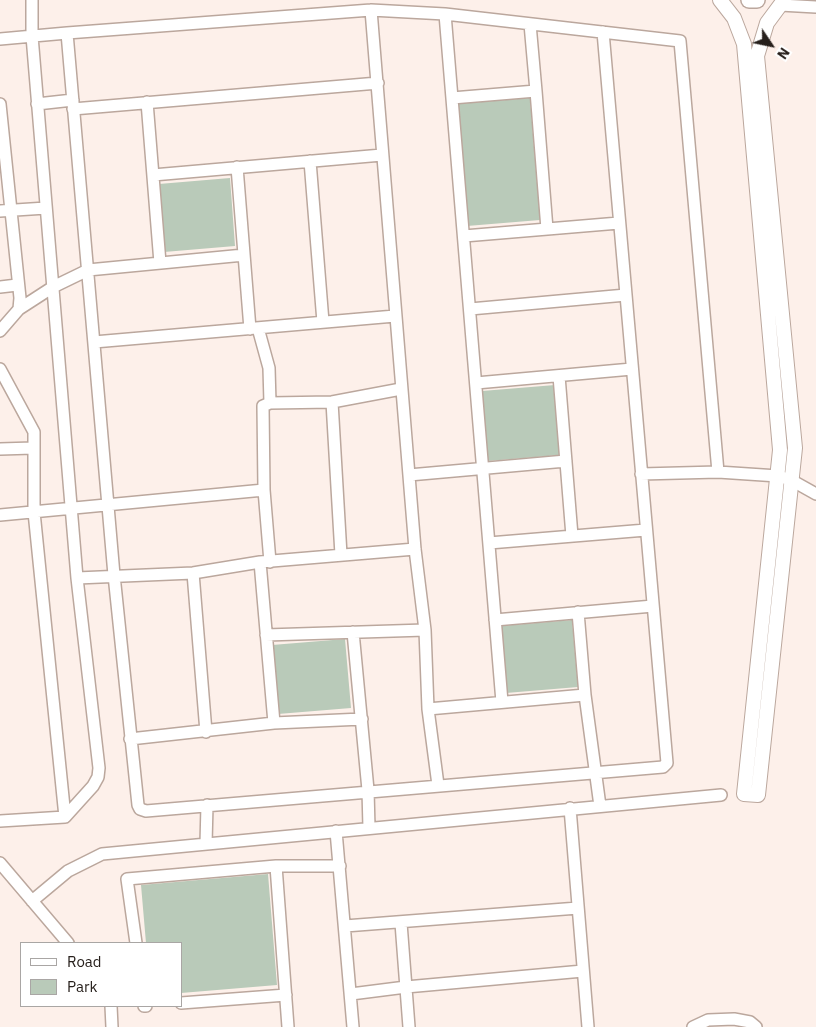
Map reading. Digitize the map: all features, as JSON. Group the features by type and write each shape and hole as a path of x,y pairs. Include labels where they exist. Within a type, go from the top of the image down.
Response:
{"main road":[{"path":"749,0 756,0"}],"street":[{"path":"0,821 65,817 98,777 71,508 37,104 32,36 32,0"},
{"path":"720,0 734,18 744,44 780,450 744,794 758,795 795,448 757,56 767,23 782,2 816,7"},
{"path":"0,39 371,10 445,14 680,41 718,472"},
{"path":"371,10 415,549 425,630 428,708 438,785"},
{"path":"445,14 502,702"},
{"path":"530,24 547,229"},
{"path":"67,33 130,739 138,805 140,809 146,811 368,790 663,766 669,760 646,530 603,32"},
{"path":"37,104 147,102 378,83"},
{"path":"452,98 536,91"},
{"path":"147,102 160,263"},
{"path":"0,104 12,210 17,285 20,298 19,309"},
{"path":"153,175 382,155"},
{"path":"310,161 323,322"},
{"path":"237,167 244,255 254,328 269,368 270,403"},
{"path":"0,210 46,208"},
{"path":"464,236 619,222"},
{"path":"0,331 19,309 53,287 88,270 244,255"},
{"path":"0,287 17,285"},
{"path":"470,309 626,296"},
{"path":"94,342 395,316"},
{"path":"0,369 34,432 34,512 65,817"},
{"path":"476,383 632,369"},
{"path":"559,376 572,536"},
{"path":"274,723 266,635 261,415 263,406 270,403 332,402 402,389"},
{"path":"332,402 341,555"},
{"path":"0,449 33,448"},
{"path":"409,475 566,461"},
{"path":"641,474 718,472 778,476 792,480 816,494"},
{"path":"0,515 264,490"},
{"path":"489,543 646,530"},
{"path":"77,578 193,573 265,562 415,549"},
{"path":"193,573 206,732"},
{"path":"495,620 653,606"},
{"path":"578,612 585,695 600,806"},
{"path":"266,635 425,630"},
{"path":"353,632 368,790 368,828"},
{"path":"428,708 585,695"},
{"path":"130,739 274,723 362,719"},
{"path":"32,901 68,871 102,854 721,795"},
{"path":"206,844 207,805"},
{"path":"570,808 588,1027"},
{"path":"336,831 354,1027"},
{"path":"0,863 67,942"},
{"path":"136,942 127,879 276,866 340,866"},
{"path":"276,866 288,1027"},
{"path":"345,926 578,908"},
{"path":"401,923 409,1027"},
{"path":"351,994 406,986 583,971"},
{"path":"182,1003 286,995"},
{"path":"111,1007 112,1027"},
{"path":"693,1027 708,1020 734,1019 750,1022 756,1027"}],"green space":[{"path":"530,98 540,220 467,226 457,104"},
{"path":"230,178 235,246 164,252 159,184"},
{"path":"555,385 560,455 488,461 482,391"},
{"path":"572,620 578,687 506,693 501,626"},
{"path":"345,639 351,708 278,714 272,645"},
{"path":"268,874 277,985 182,993 182,942 146,942 141,885"}]}
